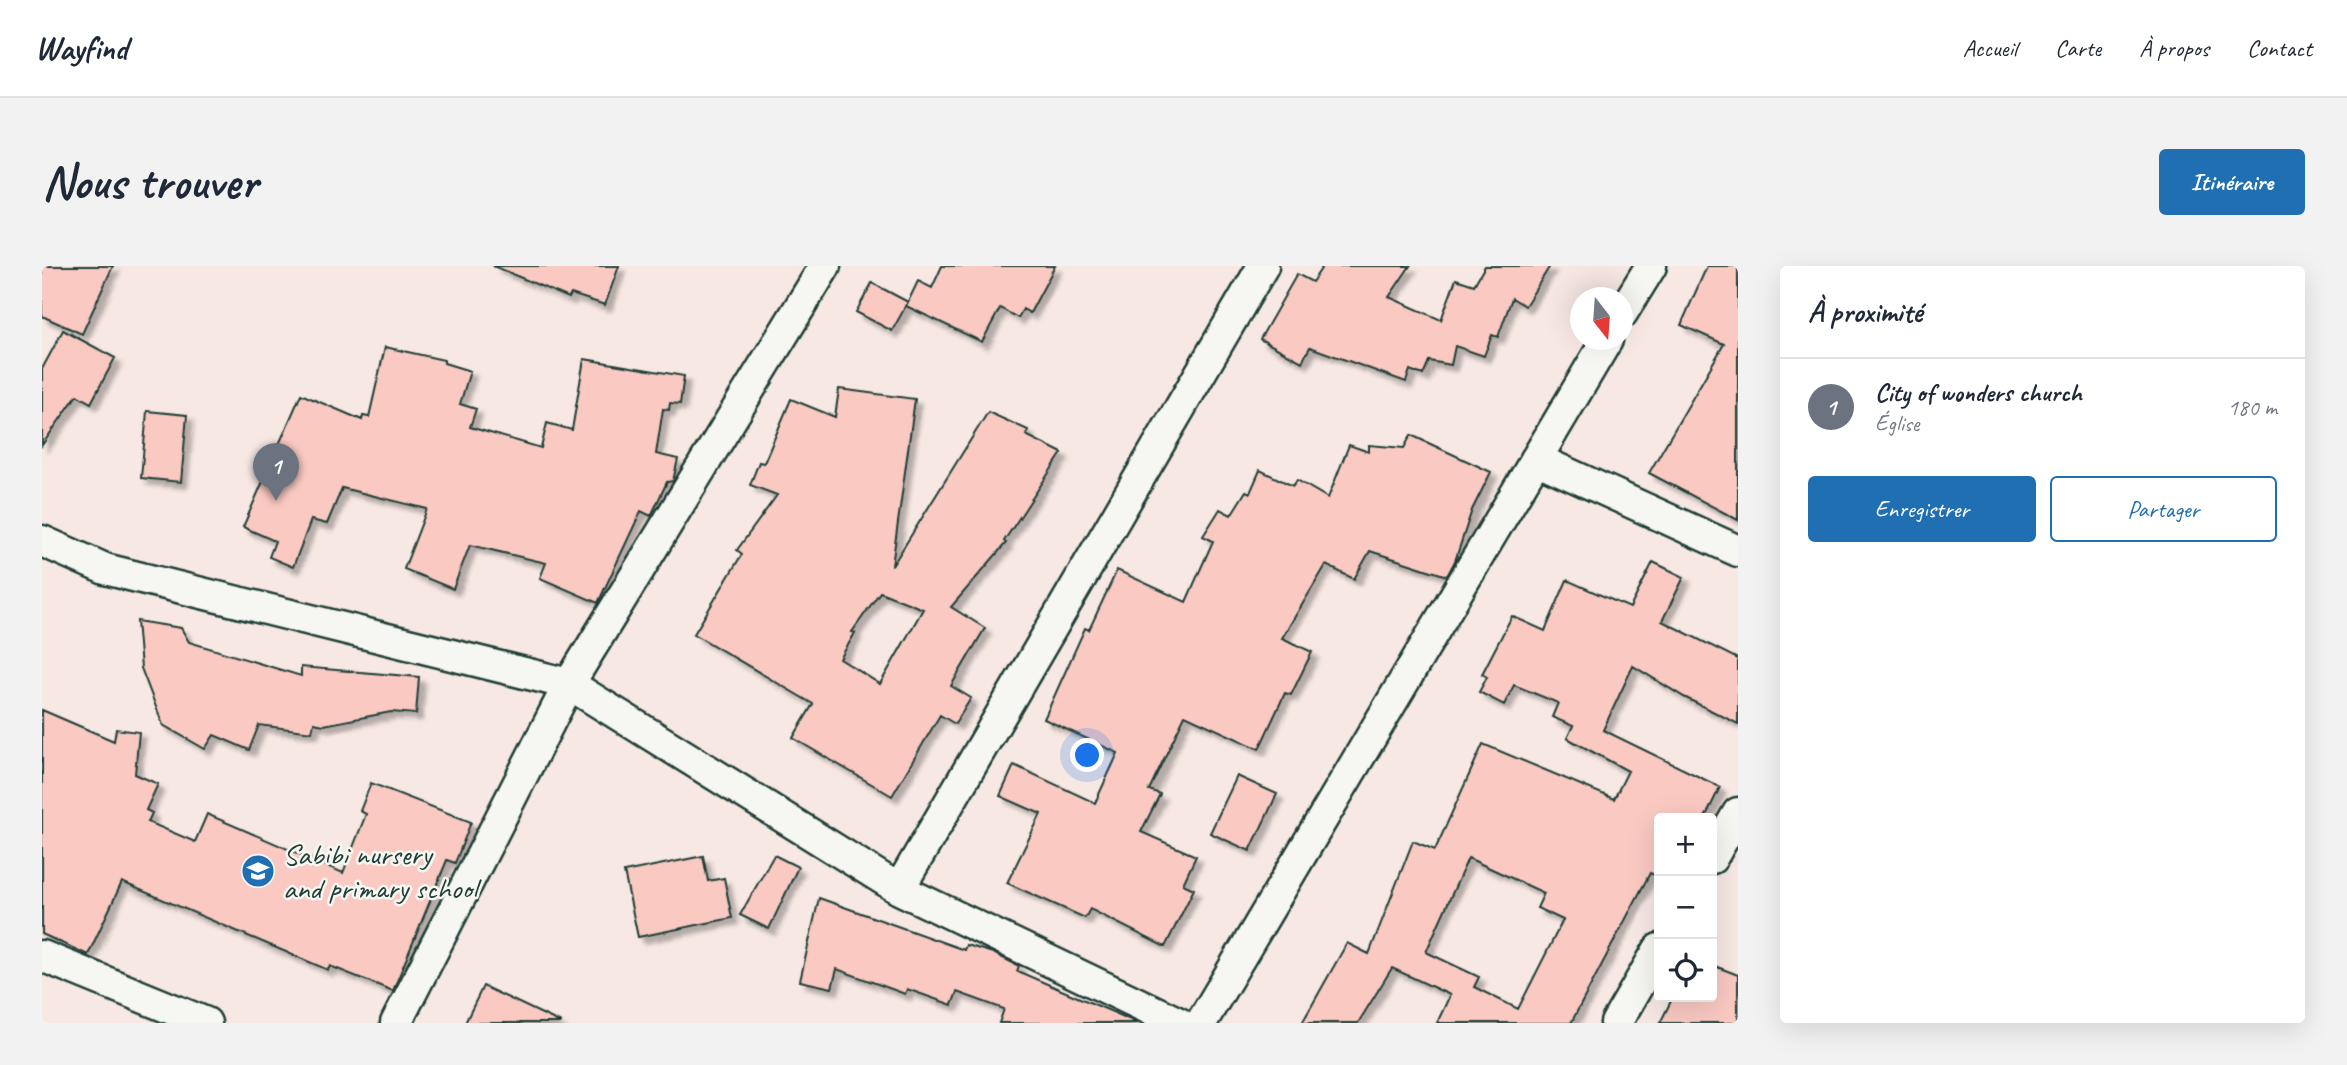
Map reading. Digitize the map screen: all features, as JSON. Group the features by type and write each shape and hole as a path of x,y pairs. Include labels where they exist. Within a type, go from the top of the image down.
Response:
{"street":[{"path":"396,1023 569,684 825,266"},
{"path":"899,890 1263,266"},
{"path":"1633,295 1651,266"},
{"path":"1201,1023 1601,350"},
{"path":"1535,459 1738,551"},
{"path":"42,541 105,569 569,684 899,890 1179,1023"},
{"path":"1717,849 1738,813"},
{"path":"42,956 206,1023"},
{"path":"1616,1023 1654,958"}],"building":[{"path":"42,266 113,266 82,334 42,316"},
{"path":"493,266 619,266 605,305 571,294 569,298"},
{"path":"942,266 1055,266 1030,313 1023,309 1018,318 1000,308 982,342 906,306 918,281 932,288"},
{"path":"1323,266 1410,266 1389,297 1441,320 1456,279 1474,285 1485,266 1550,266 1525,306 1512,298 1498,337 1492,335 1484,356 1455,346 1451,365 1429,361 1423,375 1410,370 1406,382 1310,347 1302,362 1260,339 1297,274 1312,282"},
{"path":"1707,266 1738,266 1738,520 1649,473 1724,344 1681,325"},
{"path":"872,283 908,302 892,331 856,312"},
{"path":"63,330 115,358 91,403 77,395 42,445 42,369"},
{"path":"385,347 444,360 444,363 470,371 460,404 476,409 470,427 541,448 547,423 572,430 584,359 684,376 680,404 670,403 669,410 663,409 656,454 678,459 673,481 667,482 651,516 641,511 598,603 540,578 546,563 470,545 453,589 404,569 427,509 342,488 327,524 311,520 293,567 269,557 275,541 243,527 301,394 362,420 363,416 369,417"},
{"path":"839,389 915,399 892,566 988,412 1028,430 1026,435 1062,453 1004,541 1006,543 951,607 985,628 951,686 971,698 955,724 940,715 892,796 793,738 813,704 694,634 742,554 737,550 777,495 750,485 759,462 764,463 791,399 835,417","holes":["880,592 923,609 880,684 840,659 855,633 852,632"]},
{"path":"147,411 187,415 181,482 141,478"},
{"path":"1411,435 1491,472 1472,510 1455,561 1447,576 1370,551 1354,579 1326,565 1282,638 1312,652 1291,695 1285,693 1259,749 1185,715 1149,790 1160,794 1141,832 1196,856 1183,884 1194,889 1165,947 1090,909 1085,918 1007,883 1041,814 1000,796 1014,765 1095,803 1118,753 1044,719 1085,628 1089,630 1117,570 1186,602 1213,541 1203,536 1220,509 1231,515 1246,491 1250,493 1260,470 1293,486 1297,480 1328,498 1349,445 1369,452 1369,445 1404,448"},
{"path":"1653,562 1684,577 1662,621 1738,659 1738,724 1684,697 1633,666 1603,730 1720,787 1707,813 1654,813 1654,875 1650,873 1571,1023 1437,1023 1450,995 1392,968 1358,1023 1302,1023 1347,943 1369,954 1413,841 1435,850 1483,744 1614,799 1628,771 1567,738 1573,726 1552,717 1558,703 1514,685 1504,705 1479,692 1487,677 1482,674 1512,616 1545,631 1567,580 1630,608","holes":["1468,858 1544,893 1537,908 1563,920 1518,1009 1474,987 1479,977 1426,952"]},
{"path":"137,621 181,628 189,642 301,676 301,667 419,677 416,714 391,712 324,725 314,723 312,732 259,725 249,750 214,735 205,749 163,725 141,668"},
{"path":"42,710 114,741 116,729 139,732 135,774 158,784 146,810 152,813 148,822 195,842 207,814 343,873 366,814 360,811 371,783 471,822 455,863 447,860 393,991 330,966 328,970 122,882 88,955 42,934"},
{"path":"1237,776 1277,794 1250,851 1210,833"},
{"path":"774,855 798,867 769,929 740,915"},
{"path":"703,856 708,881 724,878 732,918 638,937 624,872"},
{"path":"819,898 964,950 966,945 993,953 1019,966 1017,971 1138,1023 999,1023 1004,1009 957,992 952,1005 907,989 905,994 837,969 832,988 800,981"},
{"path":"1717,967 1738,975 1738,1023 1660,1023 1670,1002 1717,1002"},
{"path":"483,986 561,1023 465,1023"}],"place":[{"name":"City of wonders church","path":"276,501"},
{"name":"Sabibi nursery and primary school","path":"258,871"}]}
